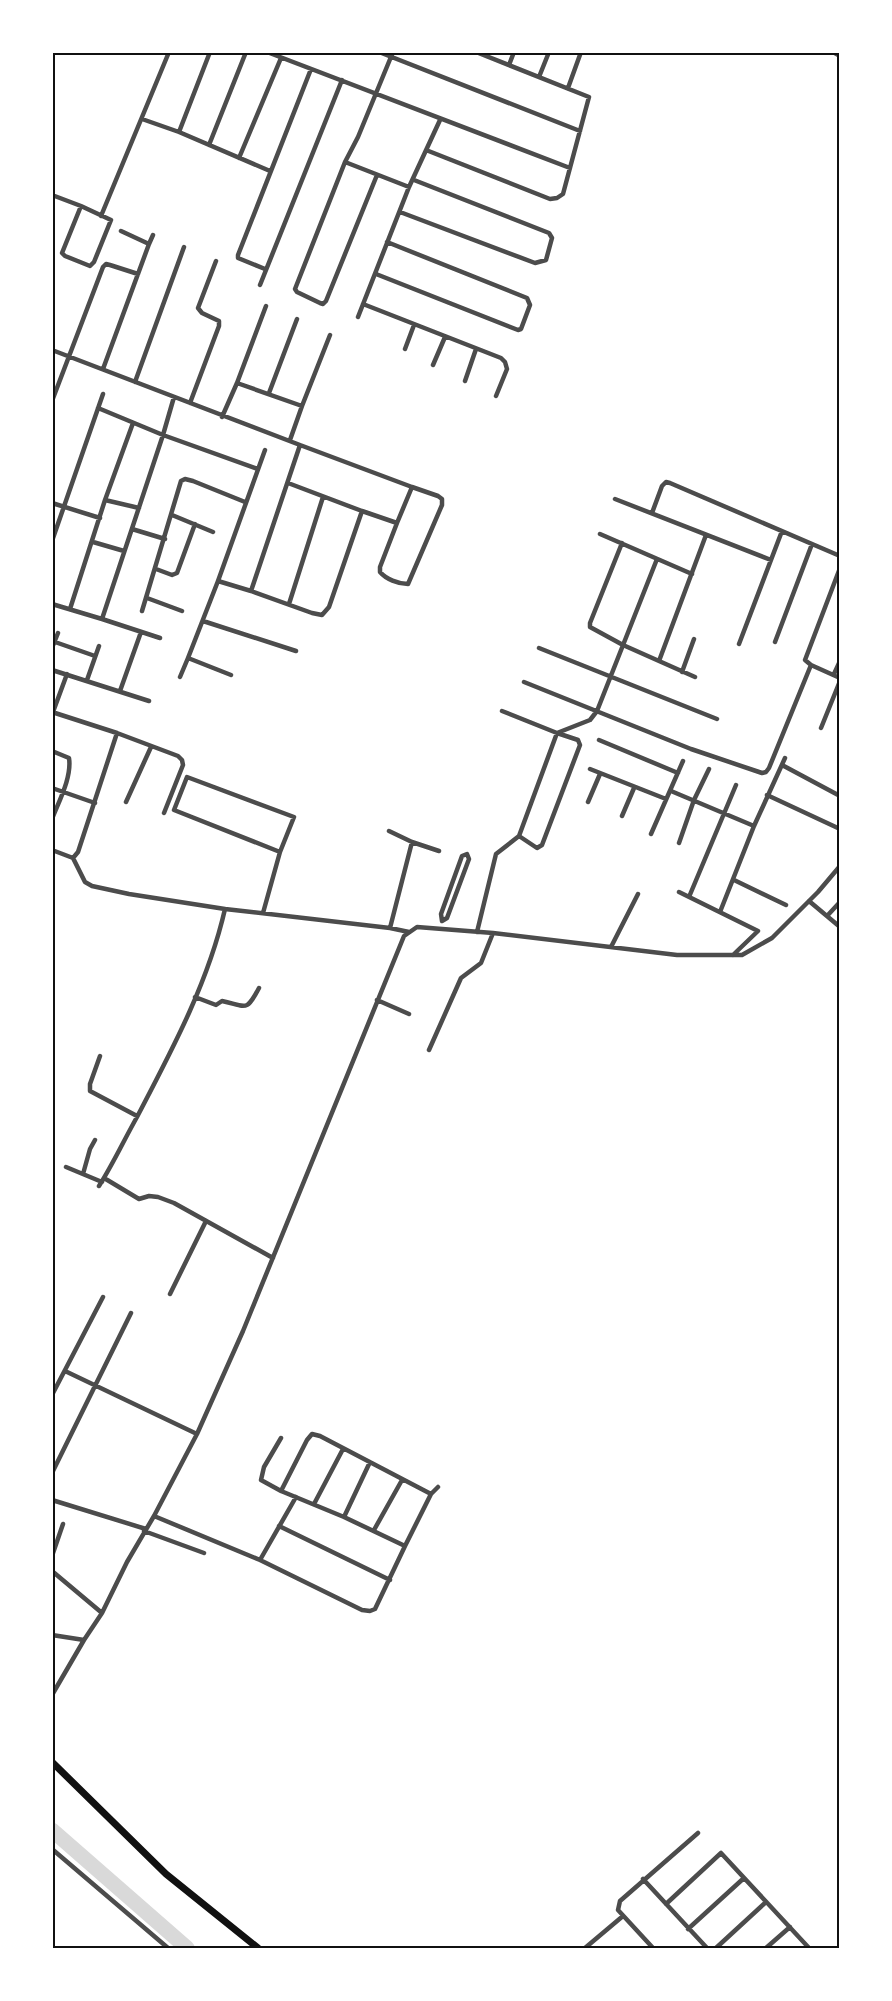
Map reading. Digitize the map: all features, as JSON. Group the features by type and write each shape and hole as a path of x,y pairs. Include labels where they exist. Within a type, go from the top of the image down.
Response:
{"main road":[{"path":"52,1762 166,1874 258,1948"}],"street":[{"path":"102,216 169,52"},
{"path":"178,132 210,52"},
{"path":"209,145 246,52"},
{"path":"267,52 570,168"},
{"path":"379,52 393,55 580,130"},
{"path":"509,65 514,52"},
{"path":"539,77 549,52"},
{"path":"568,88 581,52"},
{"path":"833,52 840,56"},
{"path":"426,150 550,198 557,198 563,194 590,97 477,53"},
{"path":"377,175 326,301 323,304 297,292 295,289 345,162 393,55"},
{"path":"239,158 281,58"},
{"path":"266,269 238,258 238,255 311,69"},
{"path":"260,285 342,80"},
{"path":"142,119 270,171"},
{"path":"358,317 409,188 440,120"},
{"path":"345,162 409,188"},
{"path":"400,212 536,263 546,260 552,238 549,232 414,180"},
{"path":"52,195 81,206 111,220 94,262 90,266 64,256 62,253 81,206"},
{"path":"121,231 149,244"},
{"path":"103,369 153,235"},
{"path":"376,274 518,330 521,329 530,305 527,298 387,242"},
{"path":"135,382 184,247"},
{"path":"190,403 219,326 219,321 202,313 198,308 216,261"},
{"path":"53,397 103,267 106,264 138,274"},
{"path":"363,304 506,362 507,369 496,396"},
{"path":"222,417 266,306"},
{"path":"269,393 297,319"},
{"path":"405,349 414,325"},
{"path":"290,440 330,334"},
{"path":"434,365 445,337"},
{"path":"465,381 476,349"},
{"path":"52,350 222,417 438,496 442,499 442,505 408,584 402,584 384,577 380,572 380,567 412,487"},
{"path":"237,383 302,406"},
{"path":"52,541 103,394"},
{"path":"102,619 174,397"},
{"path":"98,408 163,435 258,469"},
{"path":"70,609 105,500 133,423"},
{"path":"251,591 300,445"},
{"path":"180,677 218,581 265,450"},
{"path":"142,611 180,484 185,479 245,502"},
{"path":"652,513 662,486 666,482 840,556"},
{"path":"288,483 397,523"},
{"path":"289,604 324,497"},
{"path":"615,499 771,560"},
{"path":"105,500 139,508"},
{"path":"52,503 100,518"},
{"path":"218,581 322,615 329,607 362,511"},
{"path":"172,515 213,532"},
{"path":"156,569 172,575 177,573 195,524"},
{"path":"132,529 165,539"},
{"path":"739,644 782,531"},
{"path":"600,534 692,573"},
{"path":"659,661 706,535"},
{"path":"93,542 124,551"},
{"path":"622,543 590,623 593,630 695,677"},
{"path":"775,642 812,544"},
{"path":"477,932 496,854 519,836 557,733 590,720 597,711 657,559"},
{"path":"838,678 805,660 840,568"},
{"path":"147,598 182,611"},
{"path":"52,604 160,638"},
{"path":"203,621 296,651"},
{"path":"120,691 141,632"},
{"path":"52,648 58,633"},
{"path":"682,672 694,639"},
{"path":"55,642 95,656"},
{"path":"87,680 99,646"},
{"path":"539,648 612,675 717,719"},
{"path":"188,658 231,675"},
{"path":"821,728 838,678 840,661"},
{"path":"524,682 691,748 762,773 766,772 811,665"},
{"path":"52,670 149,701"},
{"path":"67,674 53,712 117,733 178,756 182,760 183,765 164,813"},
{"path":"502,711 578,740 580,745 542,845 537,848 533,847 519,836"},
{"path":"73,858 78,852 117,733"},
{"path":"599,740 678,772"},
{"path":"126,802 151,747"},
{"path":"52,751 69,758 70,764 63,792 52,819"},
{"path":"720,912 767,795 785,758"},
{"path":"651,834 683,761"},
{"path":"782,765 840,796"},
{"path":"590,769 666,799"},
{"path":"679,843 694,801 709,769"},
{"path":"588,802 600,774"},
{"path":"263,912 280,852 294,817 187,777 174,810 280,852"},
{"path":"689,897 736,785"},
{"path":"52,788 95,803"},
{"path":"622,816 634,788"},
{"path":"671,791 754,826"},
{"path":"767,795 840,829"},
{"path":"389,831 439,851"},
{"path":"390,928 412,842"},
{"path":"52,850 73,858 86,882 92,886 225,909 409,932"},
{"path":"440,928 444,905 462,856 466,854 470,859 447,918 442,921"},
{"path":"52,1695 102,1613 197,1434 243,1331 404,936 417,927 440,928 677,955 742,955 772,938 840,866"},
{"path":"734,880 786,905"},
{"path":"679,892 758,931 733,955"},
{"path":"611,947 638,894"},
{"path":"809,900 840,927"},
{"path":"827,916 840,902"},
{"path":"102,1182 158,1077 209,967 225,909"},
{"path":"429,1050 461,978 481,963 493,933"},
{"path":"195,997 216,1005 222,1001 243,1007 253,1000 259,988"},
{"path":"377,1000 409,1014"},
{"path":"100,1056 90,1084 90,1091 137,1116"},
{"path":"83,1174 95,1140"},
{"path":"66,1167 139,1199 149,1196 158,1197 174,1203 273,1258"},
{"path":"170,1294 206,1221"},
{"path":"52,1395 103,1297"},
{"path":"52,1473 131,1313"},
{"path":"65,1371 197,1434"},
{"path":"281,1491 312,1434 320,1436 431,1494"},
{"path":"281,1438 264,1467 261,1480 405,1546"},
{"path":"314,1504 343,1449"},
{"path":"344,1517 370,1462"},
{"path":"374,1530 402,1480"},
{"path":"154,1516 260,1560 362,1610 370,1611 375,1609 431,1494 438,1487"},
{"path":"260,1560 296,1497"},
{"path":"52,1500 145,1530 204,1553"},
{"path":"52,1556 63,1524"},
{"path":"279,1526 390,1580"},
{"path":"52,1571 102,1613"},
{"path":"52,1635 84,1640"},
{"path":"653,1948 618,1910 620,1901 698,1833"},
{"path":"52,1849 168,1948"},
{"path":"666,1904 721,1853 809,1948"},
{"path":"688,1929 744,1878"},
{"path":"643,1879 707,1948"},
{"path":"716,1948 766,1902"},
{"path":"585,1948 623,1916"},
{"path":"766,1948 790,1927"},
{"path":"592,1942 598,1948"}],"waterway":[{"path":"52,1830 187,1948"}]}
